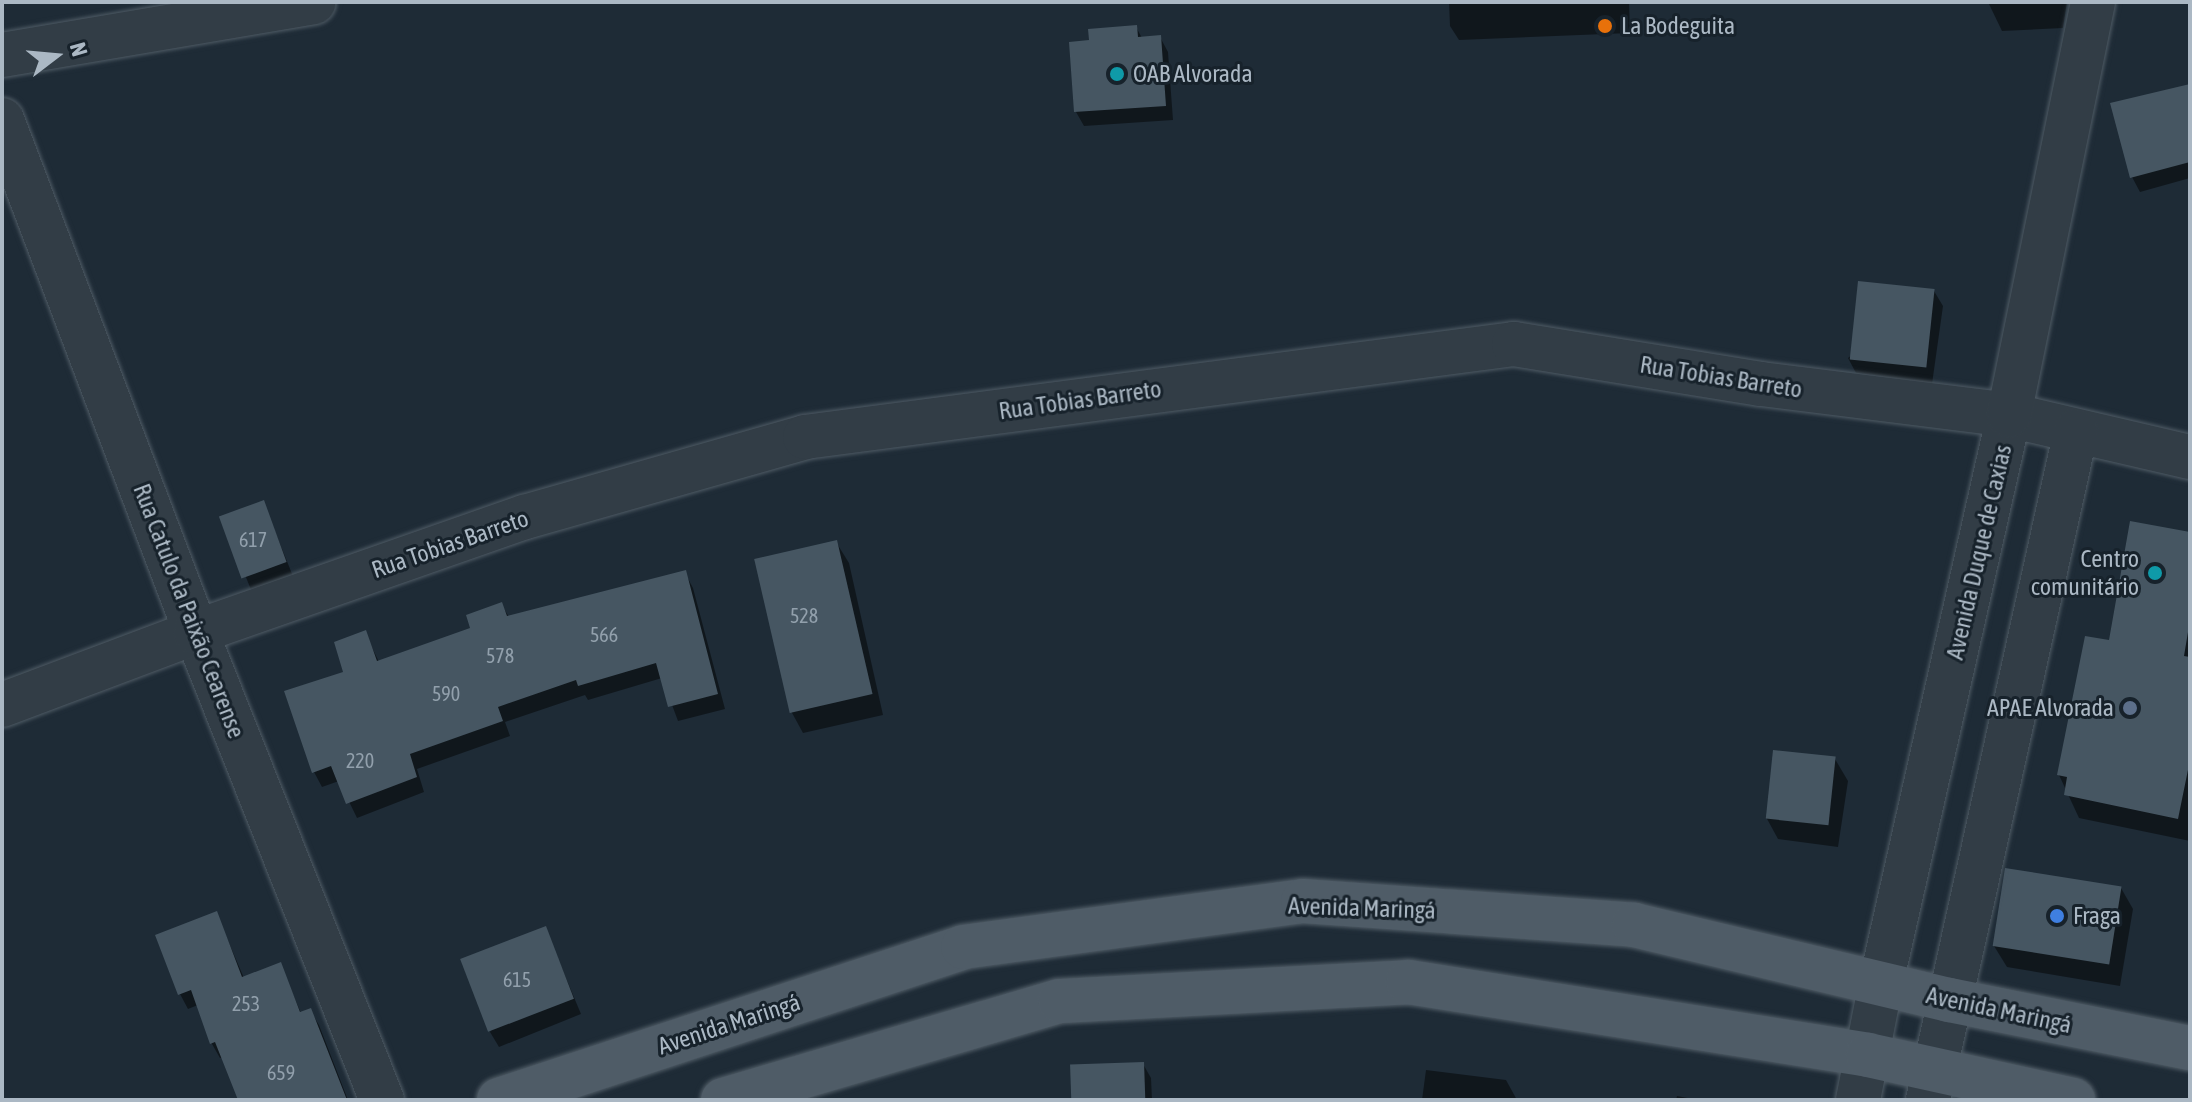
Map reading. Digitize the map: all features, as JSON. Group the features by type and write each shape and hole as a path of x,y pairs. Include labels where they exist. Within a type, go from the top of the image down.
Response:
{"main road":[{"name":"Avenida Maringá","path":"499,1100 963,947 1303,901 1634,925 1949,1000 2190,1048"},
{"path":"723,1100 1060,1001 1408,982 1868,1055 1931,1085 2073,1100"}],"street":[{"path":"2,55 314,2"},
{"name":"Avenida Duque de Caxias","path":"1858,1100 1881,983 2009,415 2093,2"},
{"name":"Rua Catulo da Paixão Cearense","path":"2,120 196,632 382,1100"},
{"name":"Rua Tobias Barreto","path":"2,705 196,632 525,517 805,437 1514,344 1761,384 2009,415 2190,457"},
{"path":"1931,1085 2076,431"}],"building":[{"name":"OAB Alvorada","path":"1137,25 1138,37 1161,35 1166,106 1074,112 1069,42 1089,40 1088,29"},
{"path":"2190,84 2190,162 2130,178 2110,103"},
{"path":"1858,281 1935,289 1926,368 1850,360"},
{"path":"264,500 287,562 241,578 219,516"},
{"name":"APAE Alvorada","path":"2130,521 2190,532 2190,620 2184,656 2190,657 2190,760 2178,819 2064,795 2067,777 2057,775 2085,636 2109,640"},
{"path":"837,540 873,694 790,713 754,559"},
{"path":"686,570 718,694 668,707 656,663 578,686 576,680 498,707 503,721 410,754 417,777 346,804 331,766 312,773 284,691 343,672 334,642 366,630 377,661 470,628 466,615 502,602 507,616"},
{"path":"1773,750 1836,757 1828,825 1766,819"},
{"name":"Fraga","path":"2005,868 2122,886 2109,964 1993,946"},
{"path":"217,911 242,977 281,962 300,1012 311,1008 347,1100 238,1100 215,1042 210,1044 191,990 178,995 155,935"},
{"path":"546,926 574,999 488,1032 460,959"},
{"path":"1144,1062 1145,1100 1071,1100 1070,1065"}],"place":[{"name":"La Bodeguita","path":"1605,26"},
{"name":"OAB Alvorada","path":"1117,74"},
{"name":"Centro comunitário","path":"2155,573"},
{"name":"APAE Alvorada","path":"2130,708"},
{"name":"Fraga","path":"2057,916"}]}
